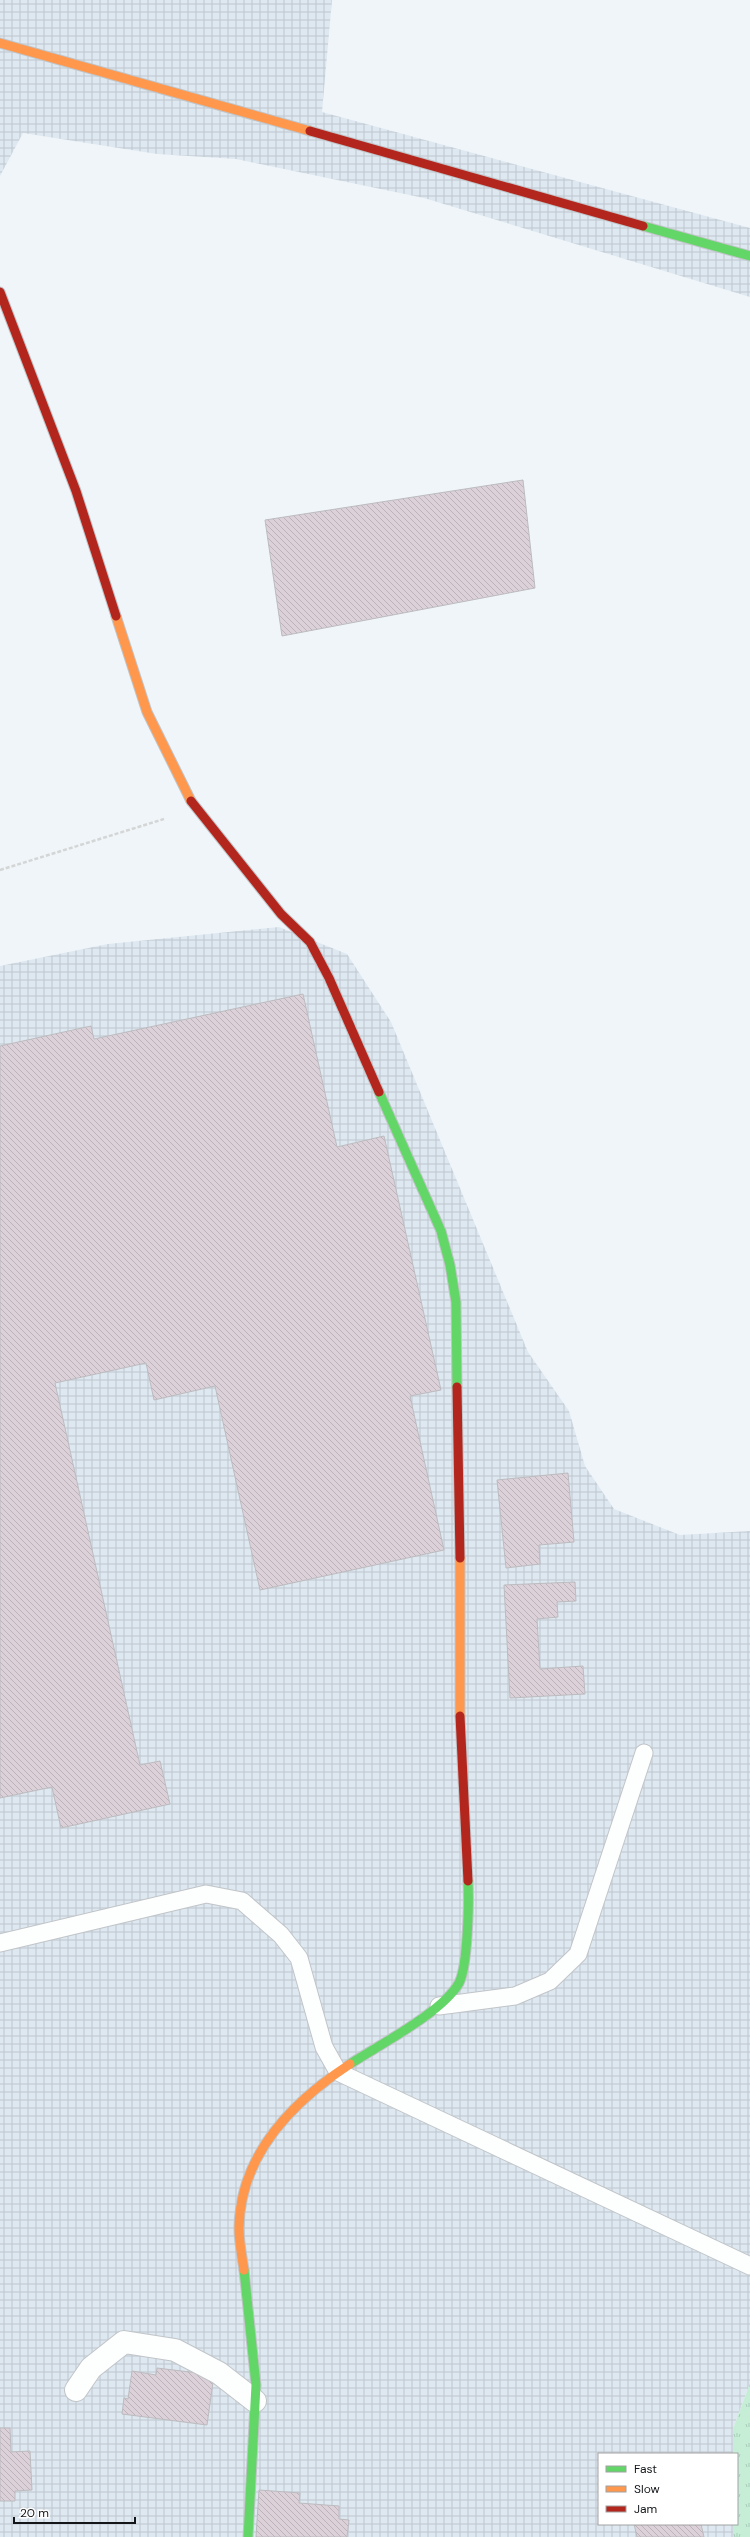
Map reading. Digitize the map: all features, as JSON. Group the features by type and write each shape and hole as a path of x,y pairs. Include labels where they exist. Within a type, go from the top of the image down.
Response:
{"street":[{"path":"0,43 750,256"},
{"path":"0,292 76,491 147,712 195,809 281,914 310,942 329,978 441,1231 450,1265 456,1302 460,1587 460,1742 468,1888 464,1966 458,1983 439,2006 338,2072 311,2092 280,2122 258,2155 246,2184 239,2228 256,2385 248,2537"},
{"path":"76,2390 91,2368 124,2342 175,2350 219,2372 255,2401"}],"lane":[{"path":"439,2006 515,1996 550,1981 578,1954 644,1753"},
{"path":"0,1943 206,1894 242,1901 281,1935 299,1958 324,2048 338,2072 750,2266"}],"path":[{"path":"0,870 195,809"}],"shaded area":[{"path":"0,0 332,0 322,112 750,228 750,297 424,198 236,159 157,154 23,133 0,176"},
{"path":"279,927 347,954 391,1022 528,1352 569,1411 585,1466 614,1509 680,1535 750,1531 750,2383 733,2429 733,2453 598,2453 598,2525 733,2525 733,2537 0,2537 0,966 108,944"}],"green space":[{"path":"750,2383 750,2537 733,2537 733,2525 738,2525 738,2453 733,2453 733,2429"}],"building":[{"path":"523,480 535,588 282,636 265,520"},
{"path":"303,994 337,1147 384,1136 441,1390 410,1396 444,1550 260,1590 215,1386 154,1400 146,1363 55,1383 140,1765 160,1761 170,1804 61,1828 52,1787 0,1798 0,1046 91,1026 94,1039"},
{"path":"568,1473 574,1542 539,1545 540,1564 506,1568 497,1480"},
{"path":"575,1582 576,1601 557,1602 558,1617 537,1619 540,1669 583,1666 585,1694 510,1698 504,1585"},
{"path":"157,2368 214,2375 207,2425 122,2414 124,2398 128,2399 132,2371 156,2375"},
{"path":"0,2428 10,2428 11,2452 30,2451 32,2490 15,2491 15,2501 0,2501"},
{"path":"259,2490 300,2493 299,2503 339,2506 339,2519 349,2520 347,2537 256,2537"},
{"path":"634,2525 701,2525 704,2537 637,2537"}],"traffic: fast":[{"path":"643,226 750,256"},
{"path":"379,1092 441,1231 450,1265 456,1302 457,1387"},
{"path":"350,2064 393,2038 425,2016 451,1994 459,1983 462,1975 466,1949 468,1881"},
{"path":"244,2270 256,2385 248,2537"}],"traffic: slow":[{"path":"0,43 310,131"},
{"path":"116,616 147,712 191,801"},
{"path":"460,1558 460,1716"},
{"path":"244,2270 239,2233 242,2202 249,2177 259,2154 273,2133 308,2095 350,2064"}],"traffic: jam":[{"path":"310,131 643,226"},
{"path":"0,292 76,491 116,616"},
{"path":"191,801 281,914 310,942 329,978 379,1092"},
{"path":"457,1387 460,1558"},
{"path":"460,1716 468,1881"}]}
